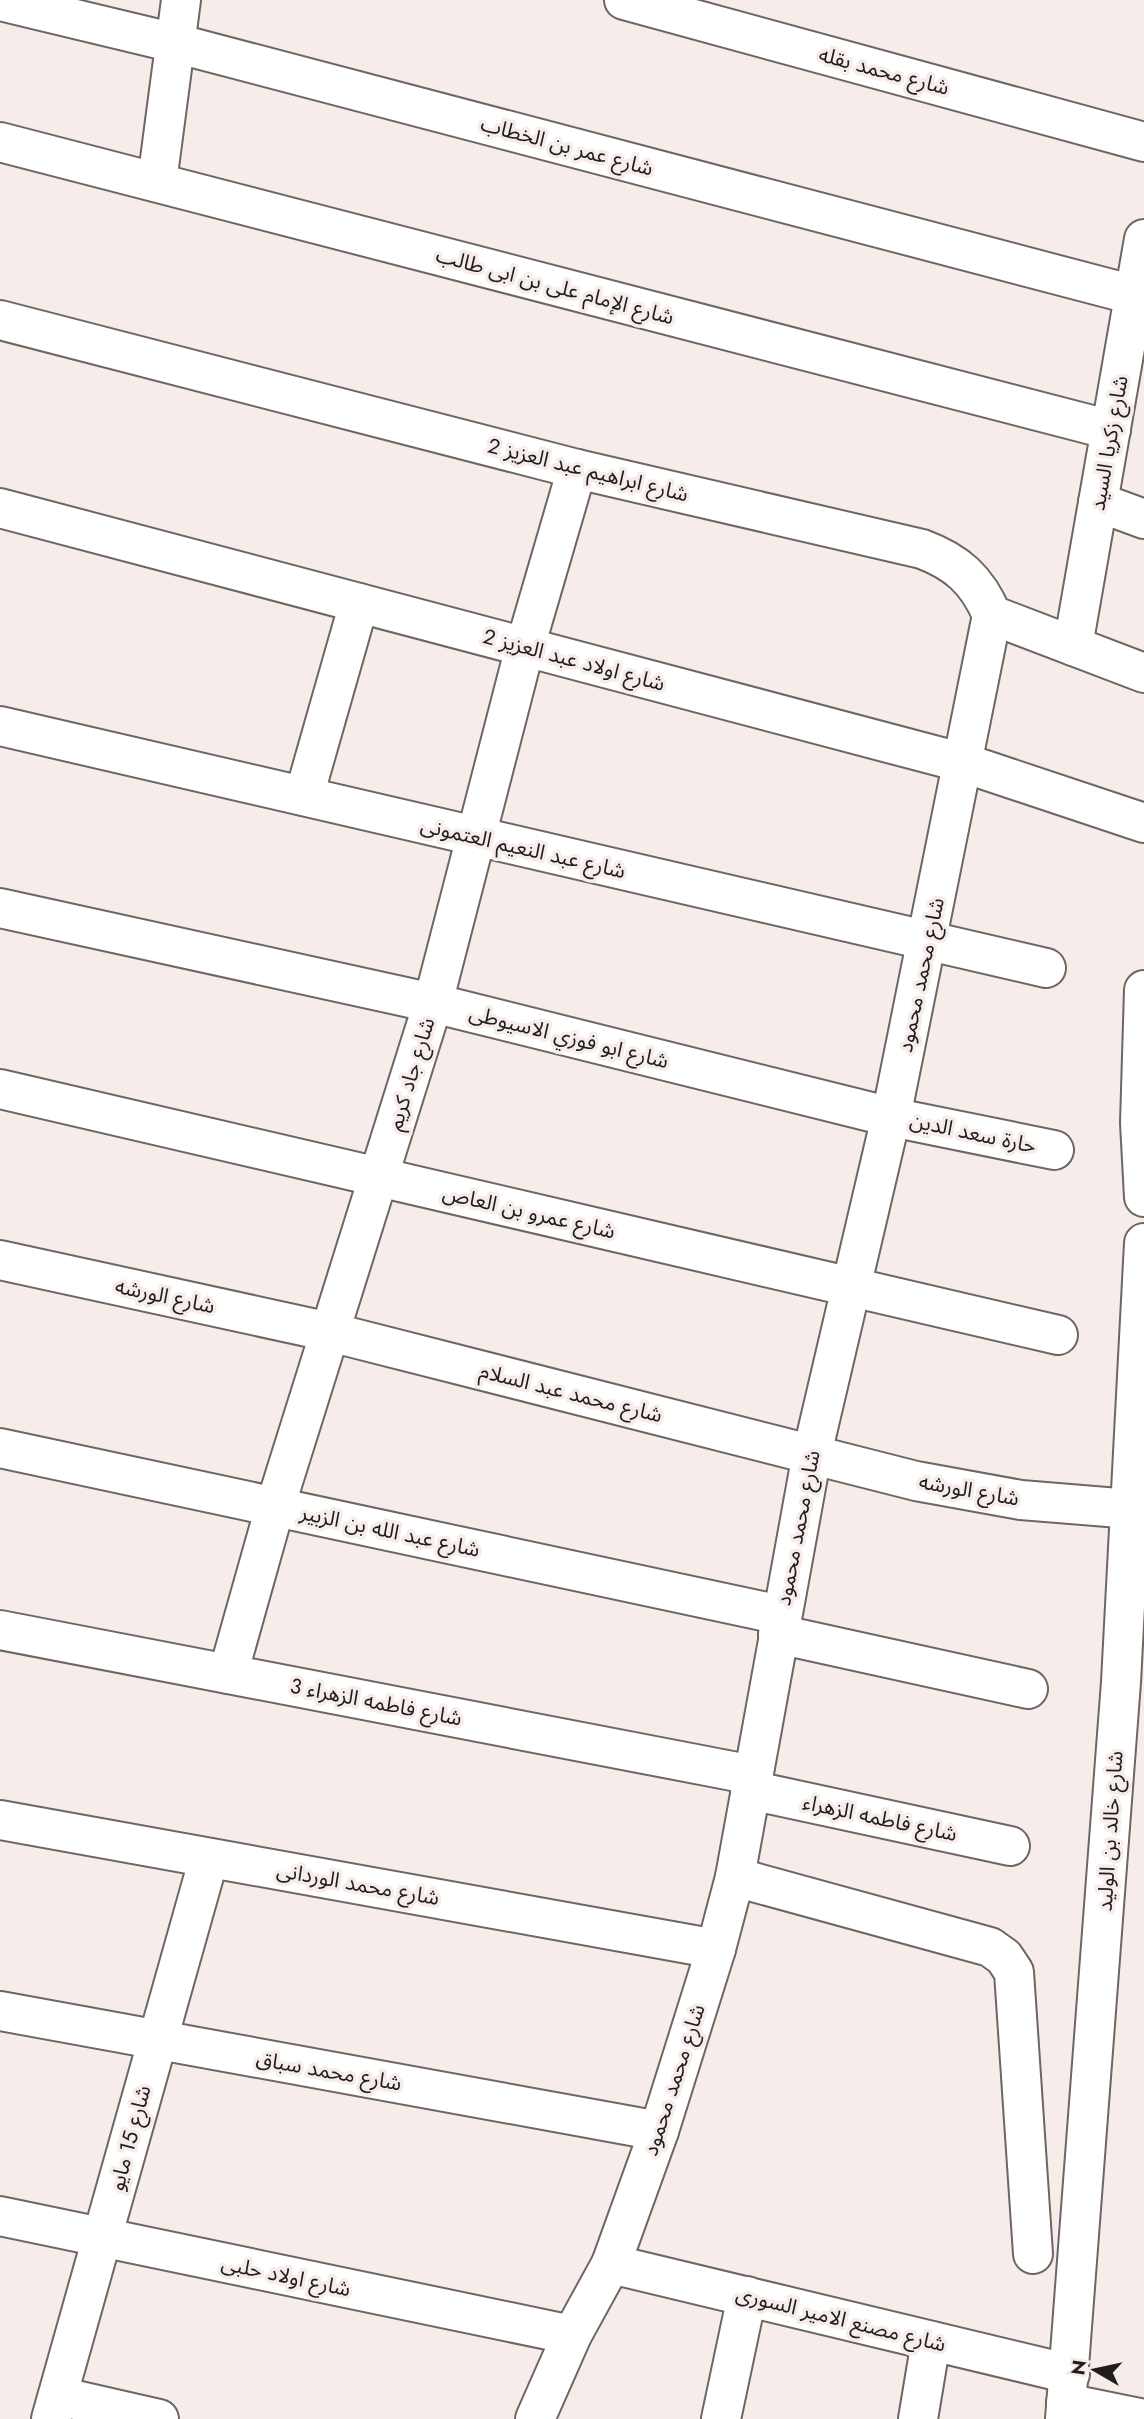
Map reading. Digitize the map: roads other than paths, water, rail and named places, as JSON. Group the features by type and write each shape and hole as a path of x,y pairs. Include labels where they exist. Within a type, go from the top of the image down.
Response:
{"street":[{"path":"158,182 181,0"},
{"name":"شارع محمد بقله","path":"624,0 1144,142"},
{"name":"شارع عمر بن الخطاب","path":"0,1 175,43 1134,295"},
{"name":"شارع الإمام على بن ابى طالب","path":"0,142 1111,430"},
{"name":"شارع زكريا السيد","path":"1073,646 1111,430 1132,381 1134,295 1144,239"},
{"name":"شارع ابراهيم عبد العزيز 2","path":"0,320 577,469 922,548 946,558 966,572 982,592 992,615"},
{"name":"شارع جاد كريم","path":"228,1674 275,1507 433,1003 525,647 577,469"},
{"path":"1098,502 1144,519"},
{"name":"شارع اولاد عبد العزيز 2","path":"0,509 964,763 1144,823"},
{"path":"304,796 359,603"},
{"path":"992,615 1144,673"},
{"name":"شارع محمد محمود","path":"535,2419 572,2335 611,2264 659,2131 716,1948 735,1877 812,1454 891,1117 992,615"},
{"name":"شارع عبد النعيم العتمونى","path":"0,726 1046,968"},
{"name":"شارع ابو فوزي الاسيوطى","path":"0,908 433,1003 891,1117"},
{"path":"1144,990 1140,1123 1144,1197"},
{"name":"شارع عمرو بن العاص","path":"0,1089 1058,1335"},
{"name":"حارة سعد الدين","path":"891,1117 1054,1150"},
{"name":"شارع خالد بن الوليد","path":"1067,2399 1136,1510 1144,1243"},
{"name":"شارع الورشه","path":"0,1260 330,1332"},
{"name":"شارع محمد عبد السلام","path":"330,1332 812,1454"},
{"name":"شارع عبد الله بن الزبير","path":"0,1448 275,1507 779,1624 1028,1689"},
{"name":"شارع الورشه","path":"812,1454 916,1481 1021,1500 1136,1510"},
{"name":"شارع فاطمه الزهراء 3","path":"0,1630 228,1674 751,1782"},
{"name":"شارع فاطمه الزهراء","path":"751,1782 1010,1846"},
{"name":"شارع محمد الوردانى","path":"0,1820 716,1948"},
{"name":"شارع 15 مايو","path":"54,2408 209,1857"},
{"path":"735,1877 981,1944 1004,1957 1014,1972 1032,2254"},
{"name":"شارع محمد سباق","path":"0,2011 659,2131"},
{"name":"شارع اولاد حلبى","path":"0,2216 572,2335"},
{"name":"شارع مصنع الامير السورى","path":"611,2264 931,2341 1067,2399 1144,2419"},
{"path":"721,2419 747,2296"},
{"path":"918,2419 931,2341"},
{"path":"54,2408 159,2419"}]}
